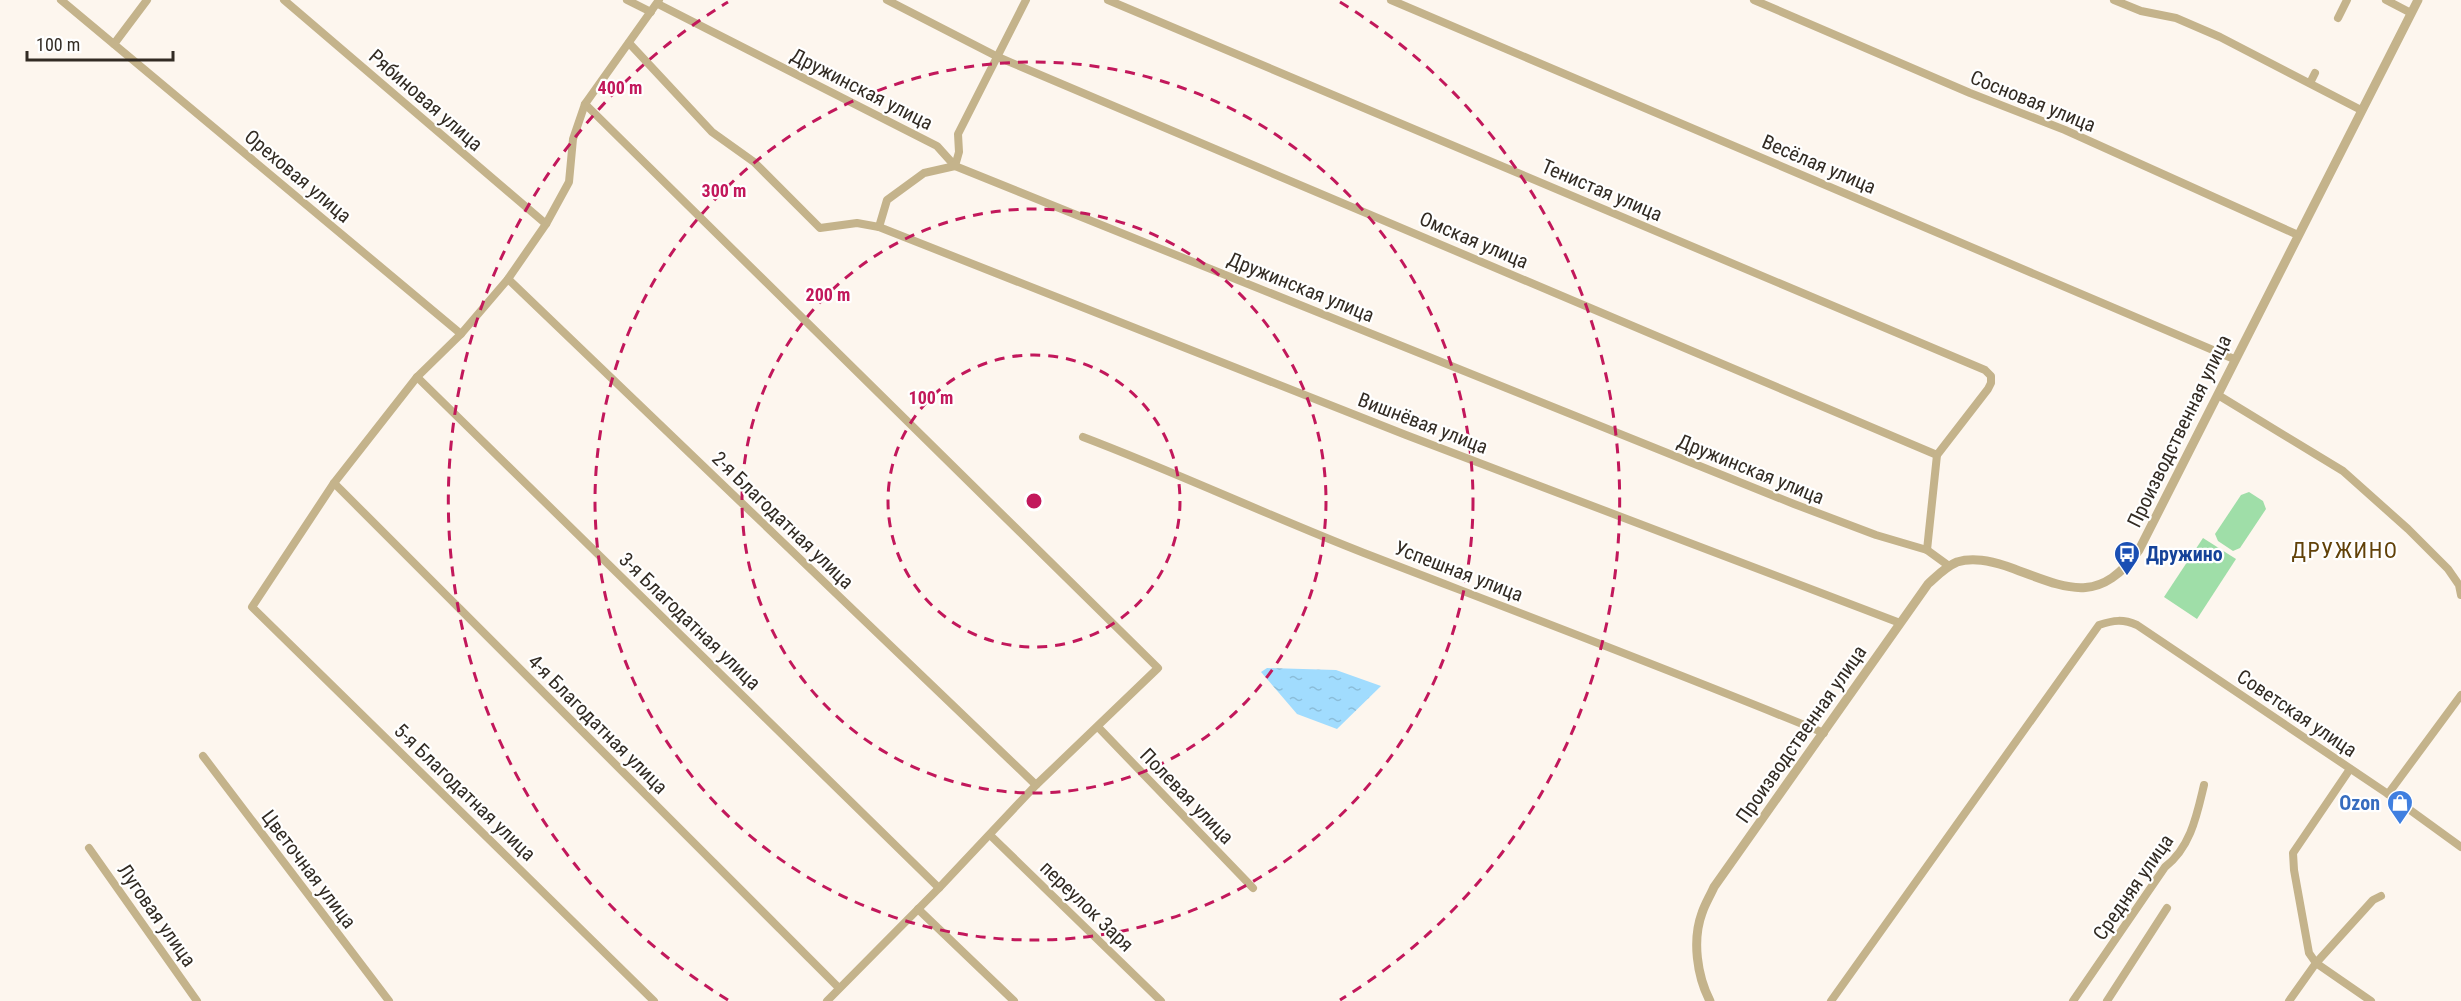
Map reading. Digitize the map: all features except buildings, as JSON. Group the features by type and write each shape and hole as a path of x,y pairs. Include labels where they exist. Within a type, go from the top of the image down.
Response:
{"street":[{"name":"Ореховая улица","path":"62,0 461,334"},
{"path":"114,44 147,0"},
{"name":"Рябиновая улица","path":"284,0 546,224"},
{"path":"627,0 651,12"},
{"name":"Омская улица","path":"887,0 998,57 1937,455"},
{"path":"879,227 887,201 924,173 955,166 959,152 958,134 1026,0"},
{"name":"Тенистая улица","path":"1108,0 1985,370 1991,376 1988,389 1937,455"},
{"name":"Весёлая улица","path":"1390,0 2234,359"},
{"name":"Сосновая улица","path":"1755,0 1970,93 2066,130 2298,235"},
{"path":"2114,0 2141,11 2176,18 2220,37 2361,110"},
{"path":"2338,18 2347,0"},
{"path":"2386,0 2411,13"},
{"name":"Производственная улица","path":"1710,1001 1700,975 1697,941 1701,914 1714,887 1928,584 1948,566 1971,559 1992,561 2074,587 2092,588 2109,581 2125,570 2139,550 2418,0"},
{"path":"334,483 417,377 461,334 508,279 546,224 568,182 573,139 585,104 658,2"},
{"name":"Дружинская улица","path":"658,2 937,146 955,166 1794,504 1876,535 1927,550 1948,566"},
{"name":"Вишнёвая улица","path":"629,43 712,132 754,162 820,228 857,223 879,227 1406,435 1900,623"},
{"path":"2310,83 2314,73"},
{"path":"585,104 1158,668 1036,784 939,888 827,1001"},
{"name":"2-я Благодатная улица","path":"508,279 1036,784"},
{"name":"3-я Благодатная улица","path":"417,377 939,888"},
{"path":"2218,395 2343,471 2408,529 2448,569 2459,585 2461,595"},
{"name":"Успешная улица","path":"1083,437 1366,553 1560,627 1824,733"},
{"path":"1927,550 1937,455"},
{"name":"5-я Благодатная улица","path":"334,483 252,607 654,1001"},
{"name":"4-я Благодатная улица","path":"334,483 839,988"},
{"name":"Советская улица","path":"1831,1001 2099,625 2110,621 2124,619 2137,625 2388,794 2461,847"},
{"path":"2388,794 2461,695"},
{"name":"Полевая улица","path":"1098,727 1253,888"},
{"name":"Цветочная улица","path":"203,756 389,1001"},
{"path":"2350,769 2293,853 2294,870 2308,953 2316,963 2371,1001"},
{"name":"Средняя улица","path":"2073,1001 2166,867 2174,861 2194,826 2204,785"},
{"name":"переулок Заря","path":"990,835 1161,1001"},
{"name":"Луговая улица","path":"89,848 197,1001"},
{"path":"2289,1001 2316,963 2373,900 2381,896"},
{"path":"2107,1001 2167,908"},
{"path":"918,909 1014,1001"}],"green space":[{"path":"2249,492 2263,501 2266,509 2240,548 2233,551 2218,541 2215,534 2241,495"},
{"path":"2203,538 2236,559 2197,619 2164,597"}],"water":[{"path":"1267,668 1336,670 1381,686 1337,729 1297,714 1261,672"}],"place":[{"name":"Дружино","path":"2127,577"},
{"name":"Ozon","path":"2400,826"}],"district":[{"name":"ДРУЖИНО","path":"2345,550"}]}
